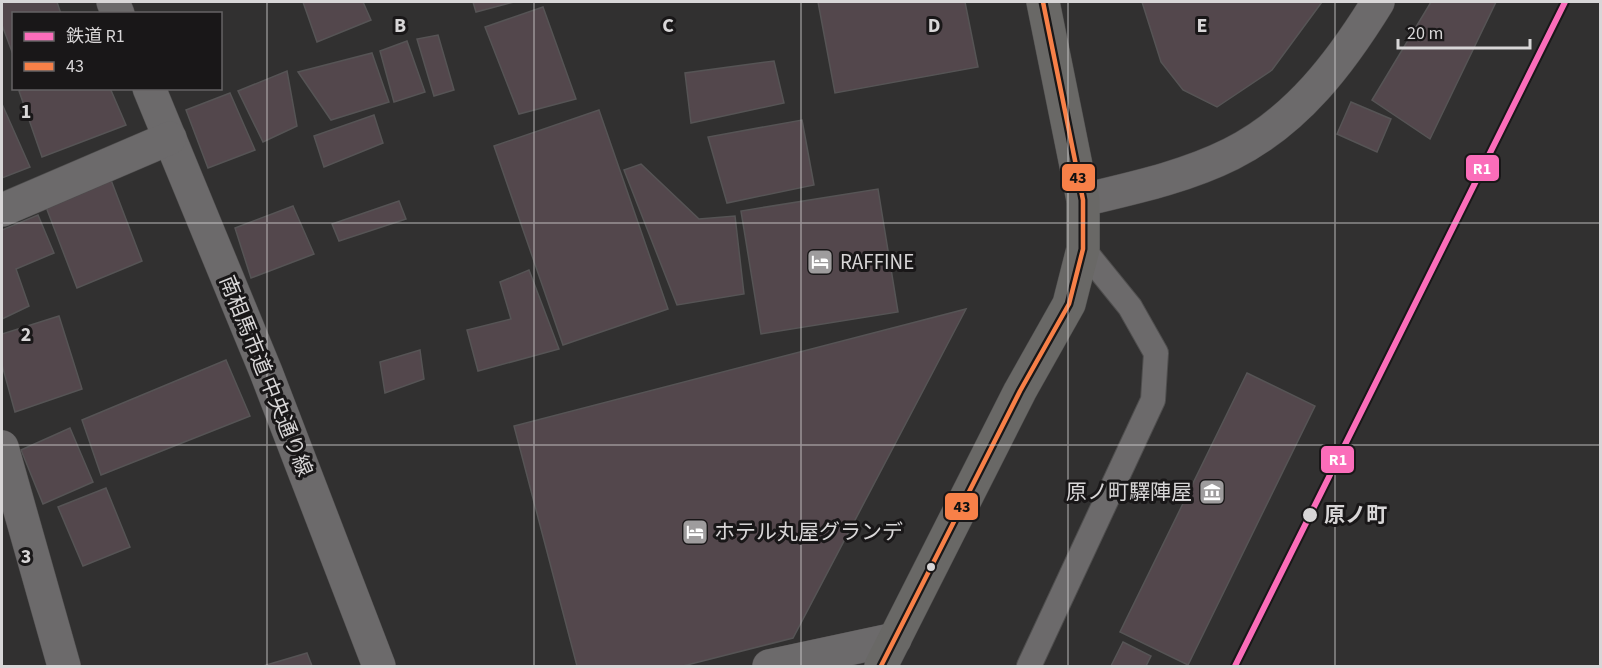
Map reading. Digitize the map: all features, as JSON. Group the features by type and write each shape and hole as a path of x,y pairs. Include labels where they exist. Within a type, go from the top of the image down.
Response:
{"main road":[{"path":"888,653 1020,391 1069,304 1083,249 1083,200 1043,2"}],"street":[{"path":"1083,200 1160,181 1231,154 1275,127 1319,86 1352,46 1378,2"},
{"name":"南相馬市道 中央通り線","path":"150,90 266,372 379,666"},
{"path":"2,210 170,138"},
{"path":"2,447 64,666"},
{"path":"769,666 888,653"}],"lane":[{"path":"1029,666 1153,400 1156,353 1130,307 1083,249"}],"building":[{"path":"2,2 57,2 60,12 12,12 12,52 2,25"},
{"path":"303,2 363,2 371,20 317,42"},
{"path":"473,2 514,2 476,12"},
{"path":"818,2 965,2 978,67 835,93"},
{"path":"1142,2 1322,2 1272,70 1217,107 1183,90 1161,62"},
{"path":"1431,2 1496,2 1430,139 1372,100"},
{"path":"543,7 576,99 519,114 485,27"},
{"path":"438,35 454,90 434,96 417,39"},
{"path":"407,41 425,92 394,102 380,51"},
{"path":"372,53 389,102 331,120 298,72"},
{"path":"774,61 784,103 691,123 685,73"},
{"path":"287,71 297,126 263,142 238,91"},
{"path":"111,90 126,125 42,157 19,91"},
{"path":"230,93 255,150 208,168 186,110"},
{"path":"1351,102 1391,119 1377,152 1337,134"},
{"path":"2,104 30,167 2,178"},
{"path":"599,110 668,309 563,345 494,146"},
{"path":"374,115 383,143 324,167 314,136"},
{"path":"802,120 814,185 727,203 708,137"},
{"path":"641,164 699,219 735,216 744,294 677,305 624,170"},
{"path":"111,180 142,261 77,288 46,207"},
{"name":"RAFFINE","path":"878,189 898,312 761,334 741,211"},
{"path":"399,201 406,219 339,241 332,224"},
{"path":"293,206 314,254 251,278 235,228"},
{"path":"38,215 54,253 16,269 29,306 2,319 2,230"},
{"path":"529,270 559,349 478,371 467,330 511,319 500,282"},
{"name":"ホテル丸屋グランデ","path":"966,309 793,638 683,666 577,666 514,426"},
{"path":"59,316 82,389 15,412 2,365 2,334"},
{"path":"420,350 424,379 385,393 380,362"},
{"path":"226,360 250,416 101,475 82,420"},
{"path":"1247,373 1315,406 1188,665 1120,632"},
{"path":"70,428 93,482 43,504 21,450"},
{"path":"106,488 130,547 83,566 58,507"},
{"path":"1123,642 1151,656 1146,666 1111,666"},
{"path":"307,653 312,666 263,666"}],"rail line":[{"name":"R1","path":"1235,666 1565,2"}],"transit line":[{"name":"43","path":"881,666 1020,391 1069,304 1083,249 1083,200 1043,2"}],"place":[{"name":"RAFFINE","path":"820,262"},
{"name":"原ノ町驛陣屋","path":"1212,492"},
{"name":"原ノ町","path":"1310,515"},
{"name":"ホテル丸屋グランデ","path":"695,532"}]}
